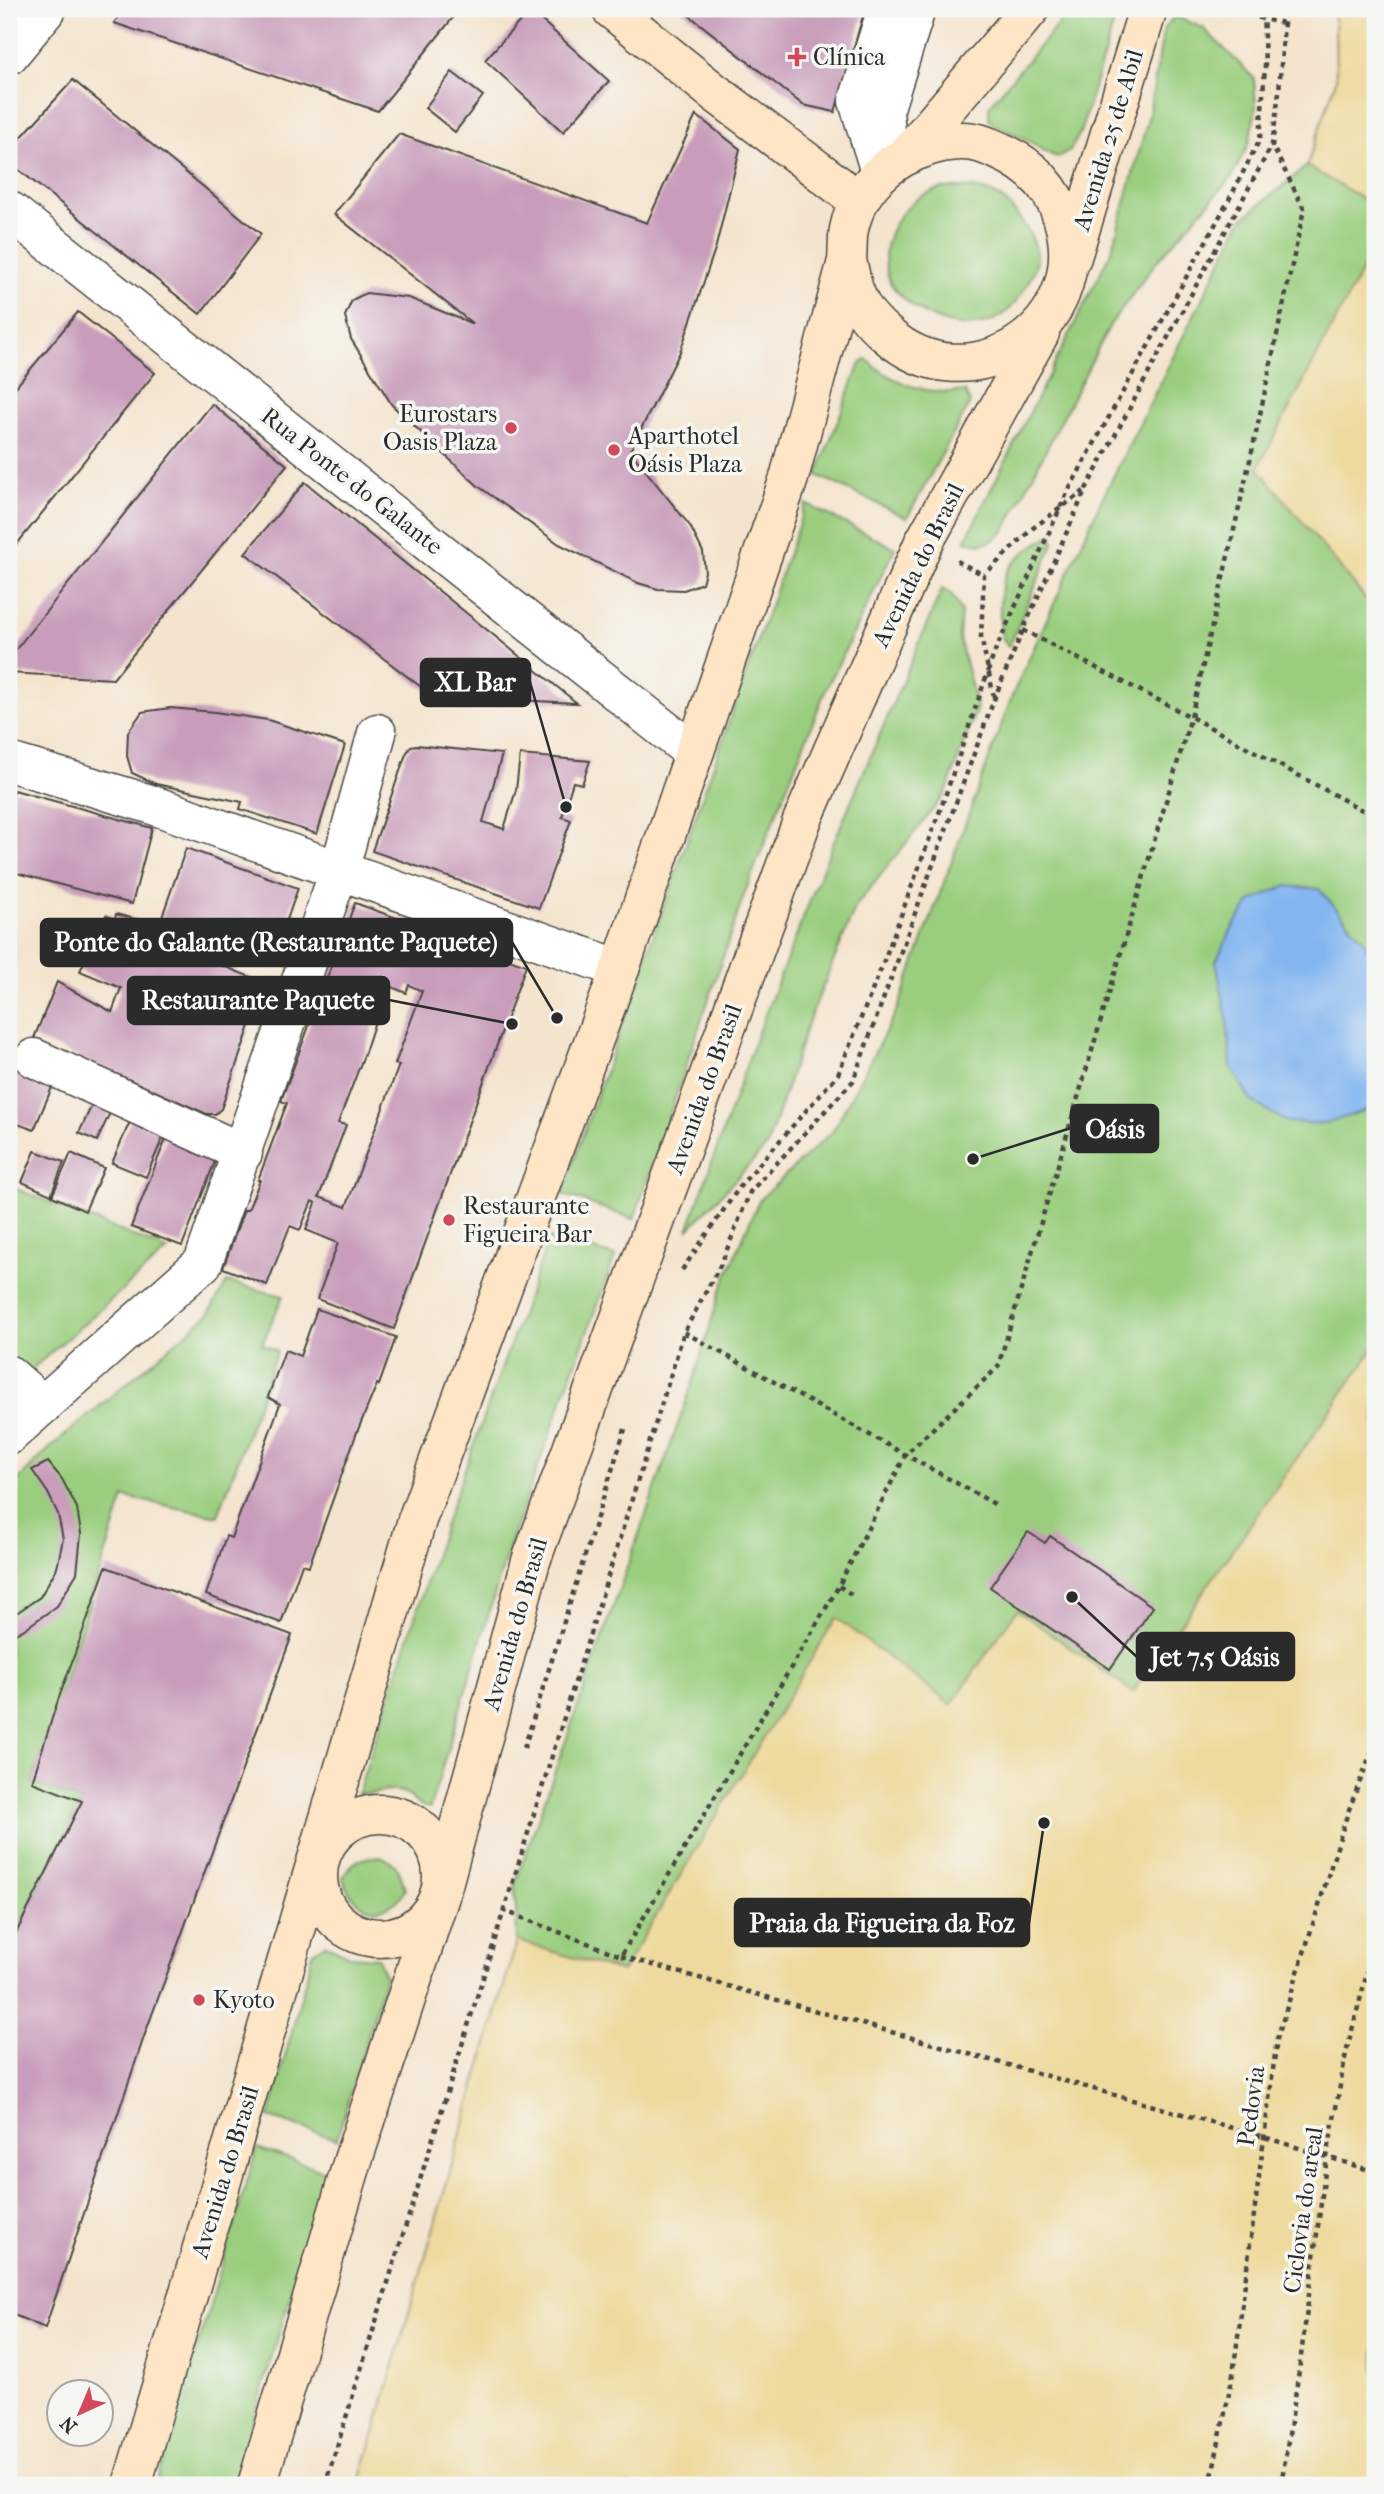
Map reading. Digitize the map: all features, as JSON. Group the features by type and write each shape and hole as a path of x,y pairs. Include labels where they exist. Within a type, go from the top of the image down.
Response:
{"main road":[{"path":"884,173 942,142 977,142 1010,154 1038,175 1058,203 1069,237 1068,272 1061,295 1050,316 1026,340 997,356 963,363 929,359 898,346 873,323 855,294 847,261 849,230 884,173 1030,9"},
{"name":"Avenida 25 de Abil","path":"1068,272 1148,9"},
{"path":"621,13 714,92 884,173"},
{"name":"Avenida do Brasil","path":"132,2485 418,1520 620,969 789,478 847,261"},
{"name":"Avenida do Brasil","path":"257,2485 353,2160 440,1896 531,1561 802,821 923,544 1050,316"},
{"name":"Avenida do Brasil","path":"371,1814 389,1814 407,1819 422,1830 433,1844 442,1873 440,1896 423,1921 406,1933 386,1938 364,1937 345,1928 330,1913 320,1894 317,1876 319,1859 338,1828 354,1819 371,1814"}],"street":[{"path":"9,55 47,9"},
{"path":"884,173 858,101 887,9"},
{"path":"884,173 884,111 916,9"},
{"name":"Rua Ponte do Galante","path":"9,210 694,753"},
{"path":"9,1435 203,1263 339,871 377,733"},
{"path":"9,762 150,804 620,969"},
{"path":"34,1058 243,1153"},
{"path":"9,1375 43,1405"}],"path":[{"path":"1240,9 1262,19 1284,23"},
{"path":"677,1278 741,1185 838,1073 922,859 988,670 1060,508 1231,196 1259,139 1265,66 1263,9"},
{"path":"325,2485 684,1332 722,1262 750,1192 853,1081 995,697 1086,489 1272,145 1285,9"},
{"path":"621,1956 839,1586 905,1454 998,1367 1191,717 1253,447 1304,209 1272,145"},
{"path":"995,697 981,637 984,575 1033,528 1086,489"},
{"path":"955,560 984,575"},
{"path":"1023,630 1375,817"},
{"path":"684,1332 998,1506"},
{"path":"839,1586 854,1597"},
{"name":"Pedovia","path":"1210,2485 1233,2374 1277,2039 1348,1812 1375,1743"},
{"path":"502,1910 621,1956 1264,2137 1375,2172"},
{"name":"Ciclovia do areal","path":"1280,2485 1299,2371 1327,2157 1346,2053 1375,1943"}],"green space":[{"path":"1071,9 1118,9 1080,133 1071,149 1059,157 994,124 989,120 989,106"},
{"path":"1175,16 1203,28 1254,78 1256,108 1249,143 1232,177 1157,261 1110,325 1005,530 987,543 965,541 1112,250 1148,119 1164,28"},
{"path":"1307,166 1375,206 1375,246 1258,468 1375,610 1375,1347 1133,1692 1017,1611 951,1705 836,1619 622,1972 517,1941 515,1884 695,1376 720,1292 759,1200 833,1131 898,1008 1012,696 1100,503 1242,219"},
{"path":"942,188 988,191 1001,198 1015,213 1033,241 1037,258 1031,276 1009,310 993,320 976,325 958,325 940,320 907,301 890,282 885,261 891,231 902,214 917,199"},
{"path":"866,359 888,375 924,390 965,391 970,403 907,518 817,475 859,366"},
{"path":"806,504 895,548 826,689 745,892 634,1219 562,1194"},
{"path":"1052,534 1054,542 1009,647 1002,636 1000,626 1000,600 1005,575 1027,550"},
{"path":"942,589 951,594 961,610 959,638 977,708 946,793 856,906 807,1025 767,1146 688,1230 758,1032 827,858"},
{"path":"9,1186 168,1250 23,1377 9,1365"},
{"path":"549,1238 615,1256 511,1540 430,1808 419,1805 406,1794 396,1791 358,1793 445,1524"},
{"path":"227,1282 283,1296 262,1344 277,1351 218,1516 124,1497 32,1782 82,1801 9,1947 9,1489 51,1447 208,1315"},
{"path":"380,1856 398,1869 405,1890 397,1901 385,1908 369,1908 350,1894 343,1878 358,1861"},
{"path":"325,1944 350,1956 378,1958 385,1977 337,2139 269,2117 313,1952"},
{"path":"257,2148 328,2172 233,2485 156,2485"}],"sand":[{"path":"1332,9 1375,9 1375,206 1307,166 1336,80 1335,24"},
{"path":"1375,246 1375,610 1258,468"},
{"path":"1375,1347 1375,2485 359,2485 517,1941 622,1972 836,1618 951,1705 1017,1610 1133,1692"}],"water":[{"path":"1285,886 1319,889 1363,939 1375,964 1375,1107 1325,1124 1287,1122 1251,1101 1231,1066 1227,1020 1216,961 1234,925 1251,901"}],"building":[{"path":"125,9 460,9 378,111 114,23"},
{"name":"Clínica","path":"681,9 865,9 835,112 803,105"},
{"path":"530,10 609,81 563,132 485,60"},
{"path":"452,72 483,96 455,132 425,108"},
{"path":"73,80 261,234 200,314 9,162 9,151"},
{"path":"696,115 740,149 716,246 680,352 630,451 690,526 703,552 705,572 702,583 684,590 658,589 638,583 559,544 478,486 392,405 351,339 345,316 352,300 366,293 409,298 473,324 334,214 399,134 647,223"},
{"path":"78,312 155,373 9,554 9,395"},
{"path":"212,404 287,465 113,679 9,673 9,658"},
{"path":"305,482 577,703 433,696 245,553"},
{"path":"170,708 268,720 345,745 317,834 240,809 242,802 156,784 132,773 127,756 128,732 142,712"},
{"path":"411,746 502,754 483,822 504,829 516,790 520,755 590,761 582,784 573,782 562,817 571,820 539,908 372,851 406,754"},
{"path":"14,790 152,828 132,904 9,871 9,810"},
{"path":"186,848 298,888 274,957 162,917"},
{"path":"355,903 526,965 394,1329 317,1299 338,1243 306,1230 316,1203 312,1201 300,1230 290,1226 267,1285 223,1268 244,1210 248,1210 260,1180 287,1103 281,1101","holes":["387,985 406,993 409,985 422,991 395,1064 399,1065 346,1207 319,1197 346,1125 338,1123"]},
{"path":"116,914 157,925 155,938 265,983 221,1109 215,1114 207,1114 34,1038 57,982 112,1012 121,988 80,971 106,915 115,919"},
{"path":"20,1062 56,1078 34,1130 18,1124 17,1128 9,1125 9,1087"},
{"path":"96,1096 114,1104 97,1141 79,1133"},
{"path":"134,1112 168,1126 146,1177 112,1163"},
{"path":"167,1136 217,1156 182,1246 131,1227"},
{"path":"35,1151 64,1162 51,1195 22,1182"},
{"path":"71,1153 104,1168 85,1211 52,1196"},
{"path":"317,1309 396,1337 379,1385 377,1384 357,1432 309,1566 302,1564 281,1623 206,1595 226,1536 231,1538 280,1404 268,1397 285,1350 300,1356"},
{"path":"48,1462 62,1479 77,1508 81,1534 77,1573 57,1606 9,1637 9,1618 40,1597 57,1568 63,1539 58,1514 32,1470"},
{"path":"1028,1532 1045,1543 1050,1536 1153,1607 1110,1669 990,1587"},
{"path":"106,1567 292,1635 146,2031 45,2328 9,2313 9,1947 82,1801 32,1782"}],"place":[{"name":"Clínica","path":"797,57"},
{"name":"Eurostars Oasis Plaza","path":"511,428"},
{"name":"Aparthotel Oásis Plaza","path":"614,450"},
{"name":"XL Bar","path":"566,807"},
{"name":"Ponte do Galante (Restaurante Paquete)","path":"557,1018"},
{"name":"Restaurante Paquete","path":"512,1024"},
{"name":"Oásis","path":"973,1159"},
{"name":"Restaurante Figueira Bar","path":"449,1220"},
{"name":"Jet 7.5 Oásis","path":"1072,1597"},
{"name":"Praia da Figueira da Foz","path":"1044,1823"},
{"name":"Kyoto","path":"199,2000"}]}
